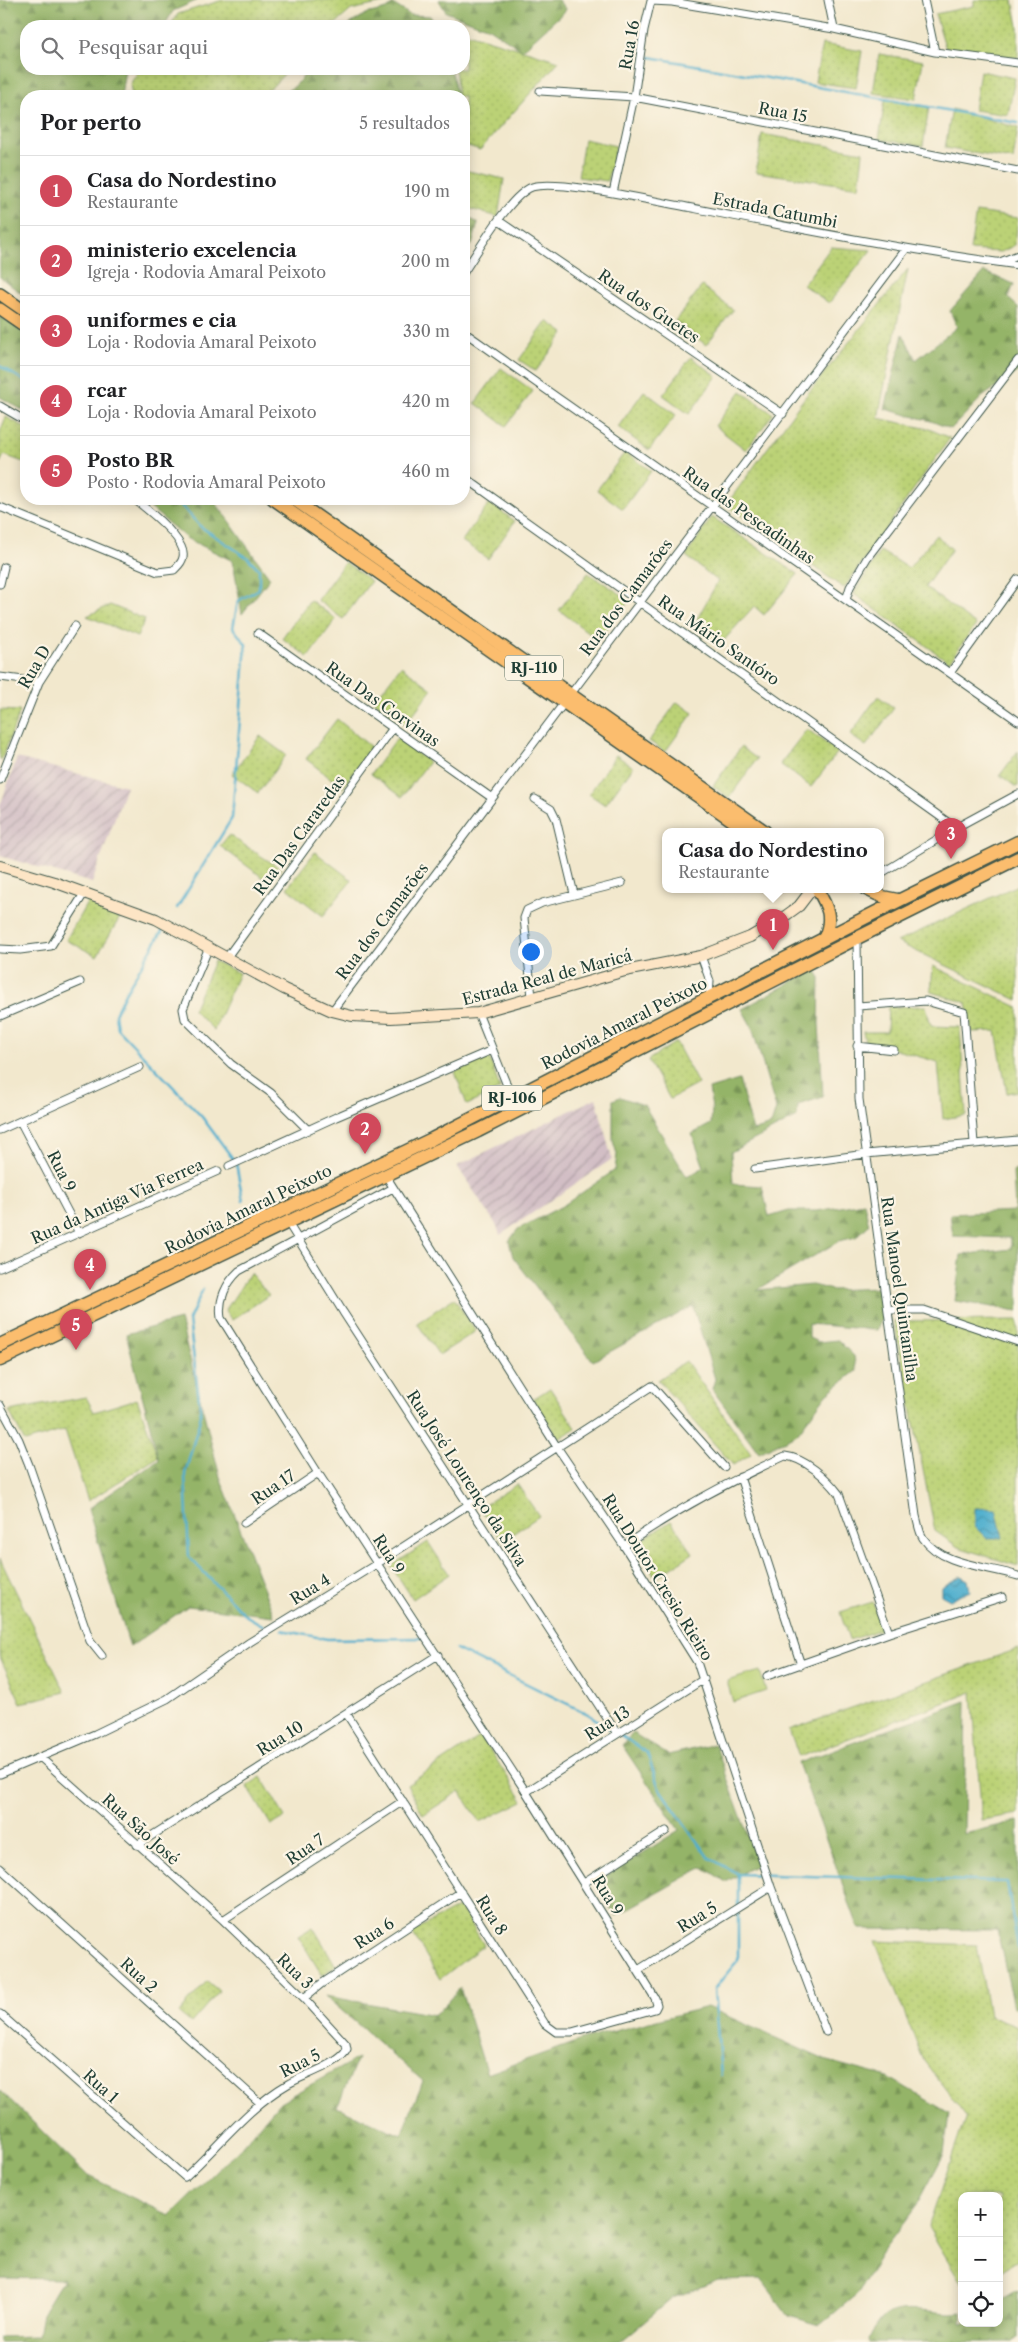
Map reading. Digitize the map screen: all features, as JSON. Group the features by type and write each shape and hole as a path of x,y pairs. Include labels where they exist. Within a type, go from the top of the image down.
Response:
{"highway":[{"name":"Rodovia Amaral Peixoto","path":"0,1345 512,1098 722,992 824,938 1018,842"},
{"name":"Rodovia Amaral Peixoto","path":"0,1360 537,1102 1018,858"}],"main road":[{"path":"0,294 20,308"},
{"path":"0,309 20,323"},
{"name":"RJ-110","path":"300,505 761,828"},
{"name":"RJ-110","path":"300,505 562,703 743,828"},
{"name":"Estrada Real de Maricá","path":"0,866 85,892 156,919 227,958 332,1011 352,1016 391,1018 478,1013 532,996 625,971 701,956 750,937 781,919 799,906 809,893"},
{"path":"818,893 829,912 830,925 824,938"},
{"path":"874,893 900,900"}],"street":[{"path":"828,0 834,29"},
{"path":"924,0 935,52"},
{"name":"Rua 16","path":"613,193 634,97 649,1 672,2 834,29 935,52 1018,63"},
{"name":"Rua 15","path":"540,91 634,97 1018,171"},
{"name":"Estrada Catumbi","path":"499,221 510,204 528,189 546,185 613,193 906,249 1018,265"},
{"path":"470,263 499,221"},
{"name":"Rua dos Guetes","path":"499,221 783,414"},
{"name":"Rua dos Camarões","path":"332,1011 562,703 783,414 906,249"},
{"path":"997,262 1018,255"},
{"name":"Rua das Pescadinhas","path":"470,336 1018,721"},
{"path":"846,600 850,587 867,558 1018,360"},
{"path":"0,406 20,418"},
{"name":"Rua Mário Santóro","path":"470,481 956,828"},
{"path":"0,507 158,572 174,570 184,557 180,543 168,529 141,505"},
{"path":"0,584 4,567"},
{"path":"950,673 1018,579"},
{"name":"Rua D","path":"0,780 2,769 40,682 76,626"},
{"name":"Rua Das Corvinas","path":"258,633 492,798"},
{"path":"0,676 40,682"},
{"name":"Rua Das Cararedas","path":"227,958 393,728"},
{"path":"884,872 956,828 1018,794"},
{"path":"536,799 551,809 556,819 574,894"},
{"path":"532,996 525,913 534,906 622,883"},
{"path":"0,950 20,950 51,946 85,892"},
{"name":"Rua Manoel Quintanilha","path":"857,938 859,1099 900,1387 907,1460 922,1537 935,1551 942,1555 1018,1576"},
{"path":"209,947 182,1009 185,1019 231,1064 271,1093 308,1130"},
{"path":"701,956 710,981 714,987 722,992"},
{"path":"710,981 710,998"},
{"path":"0,1016 80,982"},
{"path":"858,1006 926,1002 964,1012 974,1143"},
{"path":"478,1013 512,1098"},
{"path":"857,1046 894,1050"},
{"path":"229,1166 492,1050"},
{"path":"0,1130 140,1067"},
{"name":"Rua 9","path":"20,1120 79,1233"},
{"path":"755,1169 866,1154 1018,1140"},
{"name":"Rua da Antiga Via Ferrea","path":"0,1268 218,1171"},
{"name":"Rua Doutor Cresio Rieiro","path":"386,1176 697,1662 770,1888 826,2032"},
{"name":"Rua 9","path":"393,1188 297,1238 239,1271 225,1289 220,1311 229,1332 318,1473 526,1792 655,1998"},
{"name":"Rua José Lourenço da Silva","path":"288,1223 616,1732"},
{"path":"888,1310 924,1310 1018,1342"},
{"name":"Rua 4","path":"0,1774 133,1717 167,1699 250,1642 378,1563 652,1386 724,1467"},
{"path":"0,1405 19,1440 29,1465 90,1640 102,1656"},
{"path":"624,1546 679,1508 785,1456 802,1462 833,1486 842,1500 888,1633"},
{"name":"Rua 17","path":"244,1523 318,1473"},
{"path":"740,1477 801,1665"},
{"path":"767,1676 888,1633 1003,1596"},
{"name":"Rua 10","path":"137,1844 438,1655"},
{"name":"Rua 13","path":"526,1792 616,1732 704,1679"},
{"name":"Rua 8","path":"346,1713 545,2024 556,2032 577,2031 651,2012 657,2007 655,1998"},
{"name":"Rua São José","path":"40,1758 223,1920"},
{"name":"Rua 7","path":"223,1920 403,1801"},
{"path":"584,1883 666,1831"},
{"name":"Rua 2","path":"0,1868 260,2102"},
{"name":"Rua 5","path":"638,1970 770,1888"},
{"name":"Rua 6","path":"304,1998 321,1984 461,1892"},
{"name":"Rua 3","path":"223,1920 304,1998 346,2044"},
{"name":"Rua 1","path":"0,2014 185,2177 260,2102"},
{"name":"Rua 5","path":"260,2102 289,2083 346,2053 346,2044"}],"shaded area":[{"path":"17,758 126,786 92,883 0,856 0,806"},
{"path":"596,1098 612,1159 500,1235 497,1226 457,1166"}],"green space":[{"path":"0,0 198,0 173,11 168,20 20,20 20,75 124,75 122,90 20,90 20,292 0,277"},
{"path":"223,0 396,0 351,10 340,20 174,20 178,14"},
{"path":"439,0 558,0 566,10 522,50 489,28 446,12"},
{"path":"974,0 1013,0 1018,27 1018,58 946,49 935,14 974,6"},
{"path":"393,4 410,15 430,16 434,20 356,20 366,14 387,9"},
{"path":"470,34 559,61 480,150 470,147 470,90 457,90 456,75 470,75"},
{"path":"822,44 862,51 856,88 815,82"},
{"path":"879,54 923,61 916,99 873,93"},
{"path":"980,71 1015,78 1008,115 974,110"},
{"path":"136,75 283,75 269,90 131,90 130,84"},
{"path":"305,75 452,75 456,90 288,90 294,87"},
{"path":"885,100 929,107 923,146 879,139"},
{"path":"952,109 1018,128 1013,160 945,148"},
{"path":"762,134 863,152 859,187 756,172"},
{"path":"584,139 616,146 607,181 578,177"},
{"path":"470,171 504,179 498,217 470,209"},
{"path":"976,212 1018,218 1015,245 1001,252 970,250"},
{"path":"470,218 478,223 472,245 470,245"},
{"path":"831,247 871,250 829,303 803,285"},
{"path":"908,269 878,418 929,429 950,438 844,588 726,505 805,397"},
{"path":"984,272 1014,284 1008,298 1018,307 1018,372 982,397 951,429 931,421 885,409 903,334 916,360 957,327 950,311"},
{"path":"702,286 733,310 706,345 675,321"},
{"path":"0,316 20,330 20,409 0,397"},
{"path":"547,321 564,333 536,371 519,360"},
{"path":"691,357 717,376 689,414 663,395"},
{"path":"501,368 533,391 506,426 475,403"},
{"path":"644,391 676,415 649,450 618,427"},
{"path":"741,391 773,414 746,450 715,426"},
{"path":"6,417 20,425 20,461 4,455 0,463 0,432"},
{"path":"625,452 651,471 623,509 597,490"},
{"path":"489,503 515,521 488,559 462,541"},
{"path":"147,505 217,505 270,578 242,614 233,561 186,538"},
{"path":"712,517 798,574 764,615 754,606 719,646 692,628 718,581 686,556"},
{"path":"936,535 952,549 925,587 976,625 949,662 854,594 880,551 909,568"},
{"path":"345,562 371,581 343,619 317,600"},
{"path":"588,573 630,600 598,640 559,610"},
{"path":"310,600 336,619 308,657 282,638"},
{"path":"110,605 145,619 137,637 87,616"},
{"path":"401,666 432,689 405,725 374,701"},
{"path":"878,696 894,708 866,746 850,735"},
{"path":"677,702 693,713 665,752 649,741"},
{"path":"0,710 20,711 2,759 0,759"},
{"path":"337,719 371,747 343,788 306,759"},
{"path":"807,729 838,752 811,787 780,764"},
{"path":"260,736 286,755 258,793 232,774"},
{"path":"397,738 429,762 402,797 371,774"},
{"path":"741,747 757,759 729,798 713,786"},
{"path":"1018,751 1018,786 1016,787 1000,775"},
{"path":"616,755 633,767 605,805 589,794"},
{"path":"229,835 281,869 269,882 220,846"},
{"path":"315,852 352,880 323,916 287,888"},
{"path":"1018,885 1018,1000 897,942"},
{"path":"88,901 122,914 97,956 66,940"},
{"path":"214,961 239,973 214,1030 193,1010"},
{"path":"933,966 1018,1007 1018,1091 1007,1093 996,1031 972,1032 967,1003 931,992"},
{"path":"815,969 820,978 819,1024 823,1097 798,1105 797,1117 731,1152 733,1184 762,1186 769,1217 789,1211 817,1211 864,1203 869,1225 856,1237 839,1241 757,1290 812,1285 832,1290 879,1288 884,1314 877,1330 809,1324 809,1338 818,1342 838,1340 854,1356 856,1371 827,1394 797,1434 759,1453 712,1389 715,1379 693,1306 593,1361 513,1257 509,1241 518,1229 564,1205 615,1170 617,1154 613,1141 613,1100 620,1097 644,1105 687,1177 704,1167 692,1134 711,1124 712,1108 709,1089 739,1080 753,1131 771,1125 776,1109 752,1027 742,1009"},
{"path":"926,1006 931,1026 960,1027 966,1115 943,1119 938,1062 865,1041 863,1032 887,1032 888,1007"},
{"path":"676,1042 698,1084 670,1099 648,1060"},
{"path":"489,1057 500,1089 467,1105 455,1072"},
{"path":"1018,1170 1018,1311 955,1301 961,1255 1011,1249 1011,1238 953,1236 950,1214 1015,1211 1013,1171"},
{"path":"250,1273 269,1295 232,1320 225,1311"},
{"path":"454,1298 476,1331 439,1355 417,1323"},
{"path":"180,1320 220,1477 274,1616 188,1606 130,1647 88,1509 159,1460 126,1334"},
{"path":"1018,1320 1018,1566 958,1547 935,1531 894,1321"},
{"path":"686,1361 751,1454 733,1465 658,1380"},
{"path":"550,1388 576,1428 559,1439 533,1399"},
{"path":"86,1397 94,1412 137,1399 158,1457 88,1501 65,1430 25,1442 9,1411"},
{"path":"517,1484 539,1516 502,1541 480,1508"},
{"path":"671,1521 693,1553 656,1578 634,1545"},
{"path":"428,1542 449,1574 413,1599 391,1566"},
{"path":"0,1559 65,1692 21,1703 0,1657"},
{"path":"873,1602 882,1629 849,1640 840,1612"},
{"path":"1018,1649 1018,1814 982,1820 972,1692 799,1757 789,1730"},
{"path":"760,1671 766,1691 733,1702 727,1681"},
{"path":"966,1701 964,1834 1018,1821 1018,2009 1014,2007 997,1930 859,1929 798,1763"},
{"path":"633,1733 668,1755 715,1744 758,1864 726,1882 703,1867 616,1916 594,1884 679,1830 622,1745"},
{"path":"481,1736 523,1801 480,1822 460,1791 423,1815 407,1785"},
{"path":"261,1777 285,1817 271,1825 247,1786"},
{"path":"460,1906 484,1945 440,1979 412,1932"},
{"path":"313,1927 336,1966 322,1975 298,1936"},
{"path":"875,1941 977,1945 989,2016 1018,2027 1018,2260 1003,2269 1003,2192 958,2192 958,2277 928,2227 966,2116 924,2061"},
{"path":"207,1981 219,1991 191,2023 179,2013"},
{"path":"460,1988 487,2074 584,2039 707,2007 827,2061 888,2077 949,2113 944,2154 915,2208 884,2249 858,2293 820,2325 789,2316 761,2279 718,2280 673,2298 620,2342 0,2342 0,2337 38,2336 42,2314 63,2279 0,2278 0,2090 88,2176 170,2216 241,2147 280,2102 358,2058 337,2107 401,2135 423,2081 325,1996 435,2015"},
{"path":"1018,2290 1018,2337 1013,2342 869,2342 868,2338 885,2316 903,2310 958,2312 958,2327 1003,2327 1003,2299"}],"water":[{"path":"975,1508 996,1509 1003,1538 986,1538 975,1527"},
{"path":"961,1576 968,1580 970,1591 950,1600 941,1595 941,1587"}],"waterway":[{"path":"650,57 1018,123"},
{"path":"0,366 20,378"},
{"path":"177,908 232,818 246,644 233,628 238,601 259,589 259,569 248,558 201,527 181,505"},
{"path":"164,928 125,993 115,1014 117,1028 202,1117 236,1163 243,1201"},
{"path":"203,1289 189,1320 201,1415 185,1474 189,1557 245,1615 264,1626"},
{"path":"282,1630 327,1639 424,1638"},
{"path":"456,1649 588,1714 610,1729"},
{"path":"619,1734 647,1753 659,1788 708,1857 738,1874 738,1960 714,1989 721,2075"},
{"path":"738,1874 1007,1882 1018,1949"}],"place":[{"name":"uniformes e cia","path":"951,859"},
{"name":"Casa do Nordestino","path":"773,950"},
{"name":"ministerio excelencia","path":"365,1154"},
{"name":"rcar","path":"90,1290"},
{"name":"Posto BR","path":"76,1350"}]}
